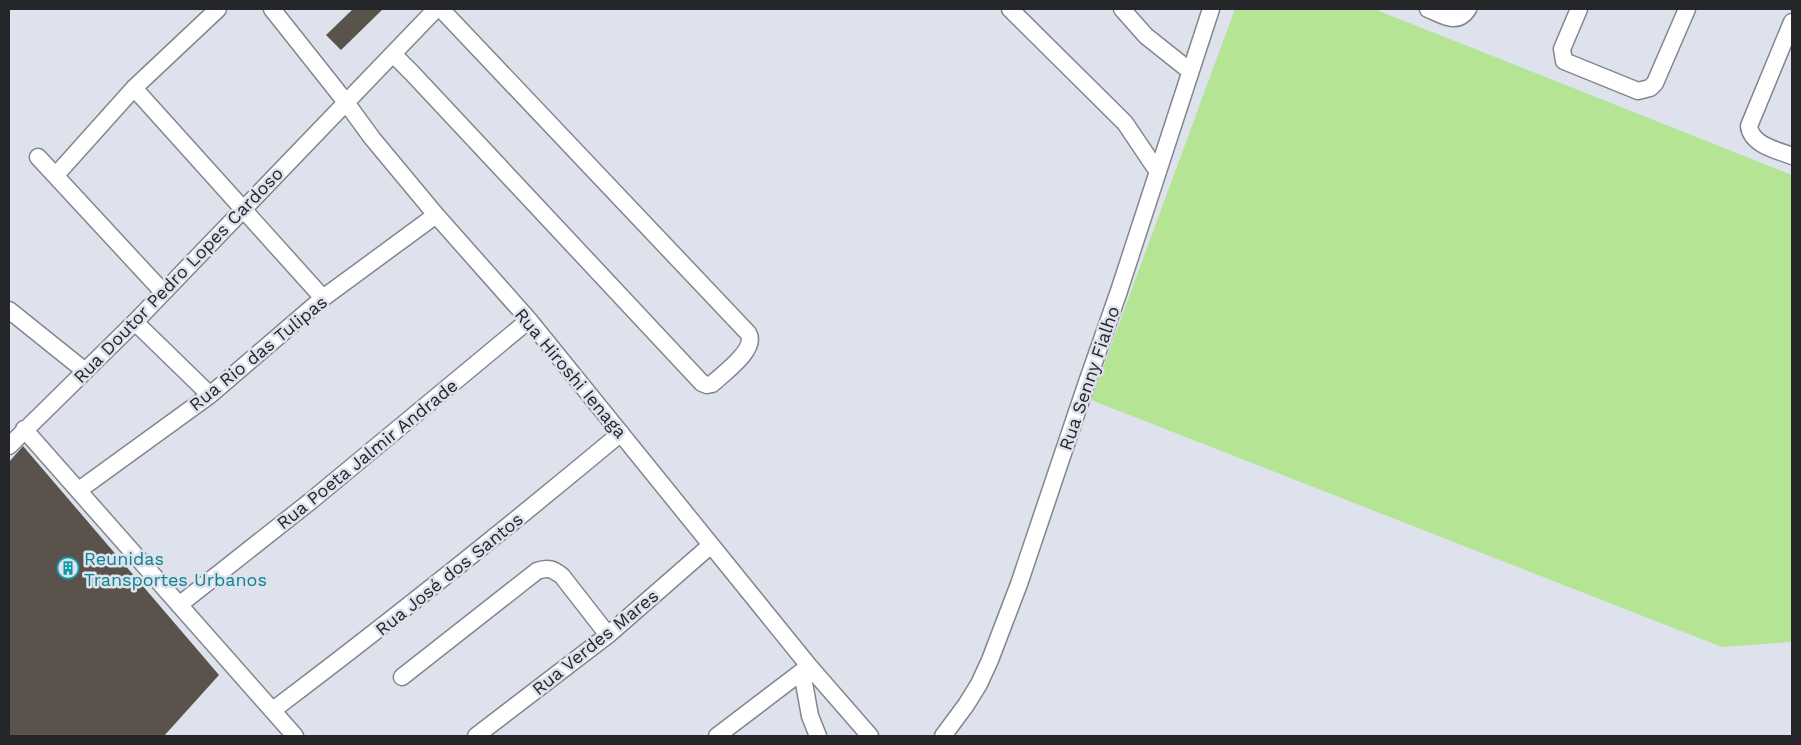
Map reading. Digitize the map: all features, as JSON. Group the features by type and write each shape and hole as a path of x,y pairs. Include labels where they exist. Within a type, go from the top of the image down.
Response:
{"street":[{"path":"56,175 134,88 218,9"},
{"name":"Rua Hiroshi Ienaga","path":"272,9 372,138 436,215 529,320 621,433 806,668 870,736"},
{"name":"Rua Doutor Pedro Lopes Cardoso","path":"9,446 24,429 135,322 345,101 436,9"},
{"path":"393,54 702,384 712,384 746,352 751,343 748,333 441,9"},
{"path":"1010,9 1125,123 1158,172"},
{"path":"1122,9 1146,36 1190,71"},
{"name":"Rua Senny Fialho","path":"943,736 966,706 979,684 1020,584 1119,291 1211,9"},
{"path":"1428,9 1452,19 1458,19 1468,9"},
{"path":"1579,9 1562,49 1564,61 1638,91 1644,91 1655,83 1688,9"},
{"path":"1792,22 1749,126 1750,132 1756,140 1792,156"},
{"path":"134,88 324,298"},
{"path":"38,156 163,292"},
{"name":"Rua Rio das Tulipas","path":"79,490 210,395 324,298 436,215"},
{"path":"9,310 85,371"},
{"name":"Rua Poeta Jalmir Andrade","path":"180,605 312,500 529,320"},
{"path":"135,322 210,395"},
{"path":"24,429 295,736"},
{"name":"Rua José dos Santos","path":"273,710 378,631 621,433"},
{"name":"Rua Verdes Mares","path":"476,736 608,635 711,545"},
{"path":"402,678 537,571 545,568 553,569 562,576 608,635"},
{"path":"717,736 806,668"},
{"path":"806,668 810,716 818,736"}],"green space":[{"path":"1235,9 1374,9 1792,175 1792,642 1722,647 1091,400"}],"building":[{"path":"353,9 383,9 341,50 326,35"},
{"name":"Reunidas Transportes Urbanos","path":"23,446 219,675 164,736 9,736 9,462"}],"place":[{"name":"Reunidas Transportes Urbanos","path":"68,568"}]}
